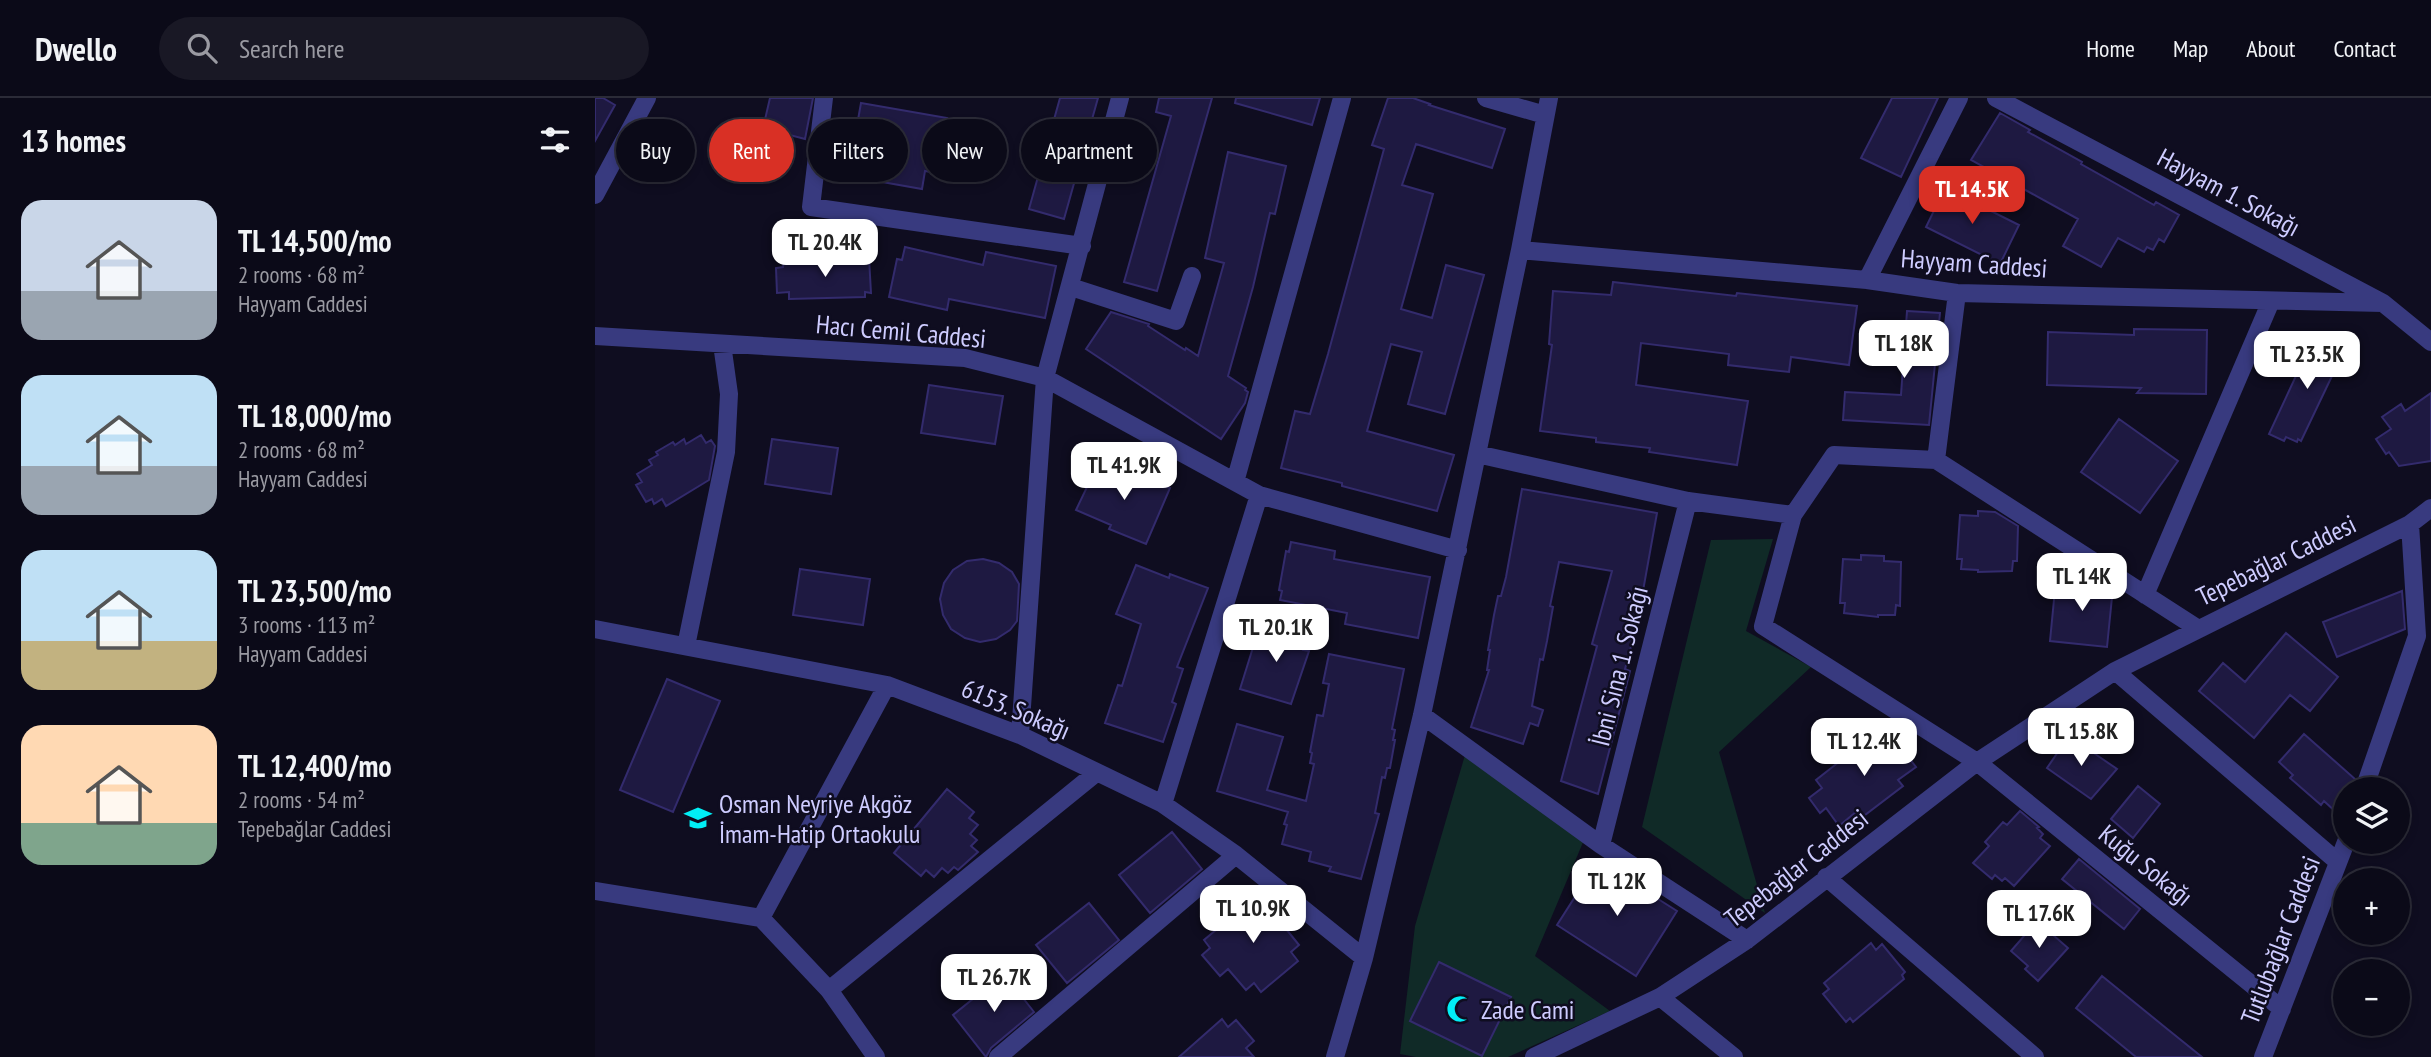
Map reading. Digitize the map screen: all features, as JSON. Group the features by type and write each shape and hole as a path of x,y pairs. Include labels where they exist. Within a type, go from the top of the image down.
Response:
{"street":[{"path":"595,195 647,98"},
{"path":"824,98 811,207 1082,246"},
{"path":"1020,735 1045,378 1120,98"},
{"path":"1235,482 1342,98"},
{"path":"1335,1057 1364,958 1422,715 1520,250 1547,106 1486,98"},
{"path":"1867,281 1959,98"},
{"name":"Hayyam 1. Sokağı","path":"1996,98 2382,303 2431,342"},
{"name":"Hayyam Caddesi","path":"1520,250 1867,281 1957,293 2382,303"},
{"path":"1071,287 1177,321 1192,275"},
{"path":"1936,460 1957,293"},
{"path":"2145,595 2271,301"},
{"name":"Hacı Cemil Caddesi","path":"595,336 965,358 1045,378 1259,495 1458,550"},
{"path":"686,646 726,452 729,394 722,344"},
{"path":"1476,454 1688,501 1793,514 1834,455 1936,460 2197,628"},
{"path":"1163,804 1259,495"},
{"name":"İbni Sina 1. Sokağı","path":"1601,845 1688,501"},
{"name":"Tepebağlar Caddesi","path":"1534,1057 1660,997 1747,940 1977,762 2115,671 2410,524 2431,508"},
{"name":"Kuğu Sokağı","path":"1793,514 1763,626 1977,762 2283,1009"},
{"path":"2368,777 2417,636 2410,524"},
{"name":"6153. Sokağı","path":"595,629 887,685 1020,735 1163,804 1236,855 1364,958"},
{"path":"2115,671 2339,862"},
{"path":"761,918 887,685"},
{"path":"1422,715 1601,845 1747,940"},
{"path":"829,990 1096,773"},
{"name":"Tutlubağlar Caddesi","path":"2263,1057 2342,854"},
{"path":"998,1057 1236,855"},
{"path":"1826,877 2035,1057"},
{"path":"595,891 761,918 829,990 876,1057"},
{"path":"1660,997 1734,1057"}],"green space":[{"path":"1773,539 1746,631 1811,667 1719,752 1765,913 1642,827 1711,540"},
{"path":"1465,755 1584,840 1535,956 1610,1011 1508,1057 1416,1057 1400,1054 1415,926"}],"building":[{"path":"595,98 603,98 615,105 595,141"},
{"path":"770,98 813,98 805,139 794,136 794,119 765,119"},
{"path":"1060,98 1098,98 1092,119 1054,119"},
{"path":"1159,98 1212,98 1157,291 1124,282 1152,182 1157,182 1157,165 1171,116 1156,112"},
{"path":"1236,98 1320,98 1312,125 1235,103"},
{"path":"1388,98 1413,98 1505,129 1492,168 1416,144 1402,185 1433,194 1401,309 1432,318 1446,265 1484,275 1445,414 1408,404 1422,352 1391,344 1367,431 1454,455 1437,511 1281,468 1295,411 1310,414 1328,354 1384,149 1372,145"},
{"path":"1892,98 1938,98 1901,177 1861,158"},
{"path":"861,103 947,118 922,119 922,189 882,182 908,182 908,119 858,119"},
{"path":"2000,113 2082,162 2081,164 2154,205 2156,202 2179,215 2164,242 2159,239 2153,250 2147,247 2144,252 2118,238 2101,267 2063,246 2078,219 1971,160"},
{"path":"1228,152 1286,166 1275,214 1270,213 1228,376 1248,392 1245,403 1221,439 1086,349 1111,312 1149,324 1148,326 1198,356 1224,263 1205,258"},
{"path":"1037,182 1074,182 1064,219 1029,209"},
{"path":"1945,188 2019,225 2000,264 1926,227"},
{"path":"905,247 983,265 986,252 1056,266 1045,318 949,299 947,310 889,297 897,259 902,260"},
{"path":"869,258 871,293 865,292 865,297 789,299 789,292 777,293 776,268 783,267 784,261"},
{"path":"1613,282 1857,306 1849,365 1791,357 1789,372 1728,365 1729,354 1641,343 1636,385 1748,401 1737,465 1649,452 1650,448 1596,442 1596,438 1540,431 1552,345 1549,344 1553,291 1611,295"},
{"path":"1907,311 1940,313 1929,425 1843,420 1845,392 1901,395"},
{"path":"2134,329 2207,330 2206,394 2137,393 2141,388 2047,385 2048,332 2134,335"},
{"path":"2315,335 2331,342 2329,345 2342,355 2301,441 2286,437 2284,441 2269,434"},
{"path":"929,385 1003,396 995,444 921,433"},
{"path":"2431,393 2431,461 2399,466 2389,452 2386,454 2376,439 2391,429 2382,417 2401,404 2405,411"},
{"path":"2119,419 2178,461 2140,513 2081,472"},
{"path":"701,435 706,443 711,440 715,446 709,480 666,506 662,499 654,504 652,499 646,502 636,485 642,482 637,474 652,465 649,460 658,455 656,452 673,442 675,445 684,439 686,444"},
{"path":"772,439 838,448 831,494 765,484"},
{"path":"1099,462 1132,476 1133,472 1170,488 1146,544 1109,529 1111,525 1076,510"},
{"path":"1522,489 1657,513 1641,602 1643,603 1625,669 1630,671 1598,794 1561,781 1597,646 1592,644 1612,571 1559,562 1550,606 1553,607 1547,641 1543,660 1540,659 1532,706 1543,710 1538,726 1530,723 1523,744 1471,727 1489,670 1488,650 1494,615 1506,577"},
{"path":"1978,511 1995,512 2018,526 2017,561 2013,561 2012,571 1978,572 1961,569 1962,559 1957,559 1960,515 1978,516"},
{"path":"1291,542 1335,551 1334,559 1430,577 1418,638 1345,624 1347,613 1280,600 1282,591 1279,590 1286,551 1289,552"},
{"path":"1861,555 1884,556 1884,561 1901,562 1900,606 1896,605 1895,615 1878,617 1844,613 1845,603 1840,603 1843,559 1861,560"},
{"path":"983,559 999,563 1012,572 1019,584 1017,621 1010,630 996,639 980,642 965,638 951,629 943,615 940,599 944,583 953,570 967,561"},
{"path":"1136,565 1169,578 1170,574 1208,588 1177,667 1183,669 1172,702 1176,704 1163,742 1105,723 1118,685 1122,686 1141,624 1116,614"},
{"path":"800,569 870,579 863,625 793,615"},
{"path":"2056,579 2108,584 2113,587 2107,647 2050,641"},
{"path":"2402,591 2405,629 2337,657 2323,622"},
{"path":"1264,624 1307,636 1303,650 1309,651 1291,704 1240,689 1255,641 1258,642"},
{"path":"2286,633 2338,677 2310,711 2290,695 2254,738 2199,691 2223,663 2245,682"},
{"path":"1329,654 1404,669 1392,729 1395,730 1395,740 1390,768 1387,768 1385,778 1382,777 1375,813 1379,814 1361,879 1329,871 1331,867 1309,861 1311,852 1282,844 1288,812 1217,791 1237,724 1283,737 1267,790 1306,801 1314,764 1310,763 1310,752 1317,715 1323,716 1329,684 1323,683"},
{"path":"667,679 720,701 673,812 620,790"},
{"path":"1897,730 1908,745 1902,749 1916,767 1898,780 1903,786 1861,818 1856,812 1839,826 1826,808 1820,813 1809,798 1822,788 1816,780 1877,732 1883,740"},
{"path":"2304,734 2353,777 2333,777 2333,809 2324,801 2321,805 2290,778 2293,775 2279,762"},
{"path":"2069,736 2117,769 2091,799 2047,768"},
{"path":"2138,786 2160,804 2133,838 2111,819"},
{"path":"947,789 974,812 969,818 978,825 970,834 977,840 971,846 978,852 958,870 954,867 948,873 942,868 934,877 926,870 921,876 894,853"},
{"path":"2020,811 2039,827 2037,828 2043,834 2040,838 2050,846 2014,886 2005,878 2002,881 1995,875 1992,879 1973,863 1989,846 1985,842 2003,822 2007,825"},
{"path":"1172,832 1202,869 1150,913 1119,875"},
{"path":"2079,859 2140,909 2124,929 2062,879"},
{"path":"1598,861 1677,911 1636,976 1557,925"},
{"path":"1258,895 1264,903 1271,898 1290,917 1282,924 1299,945 1291,952 1298,961 1261,992 1254,983 1246,990 1228,969 1220,976 1202,955 1210,948 1204,940"},
{"path":"1089,903 1119,940 1067,983 1036,945"},
{"path":"2037,921 2068,948 2038,981 2025,969 2028,966 2011,951"},
{"path":"1871,943 1876,950 1882,944 1905,972 1902,975 1904,979 1853,1022 1850,1018 1846,1022 1823,994 1829,989 1824,983"},
{"name":"Zade Cami","path":"1439,962 1511,997 1482,1056 1410,1021"},
{"path":"1004,974 1034,1012 991,1048 986,1057 953,1015"},
{"path":"2102,976 2202,1057 2136,1057 2076,1008"},
{"path":"1222,1019 1228,1027 1236,1020 1254,1041 1246,1048 1254,1057 1179,1057"}],"place":[{"name":"Osman Neyriye Akgöz İmam-Hatip Ortaokulu","path":"698,818"},
{"name":"Zade Cami","path":"1460,1009"}]}
